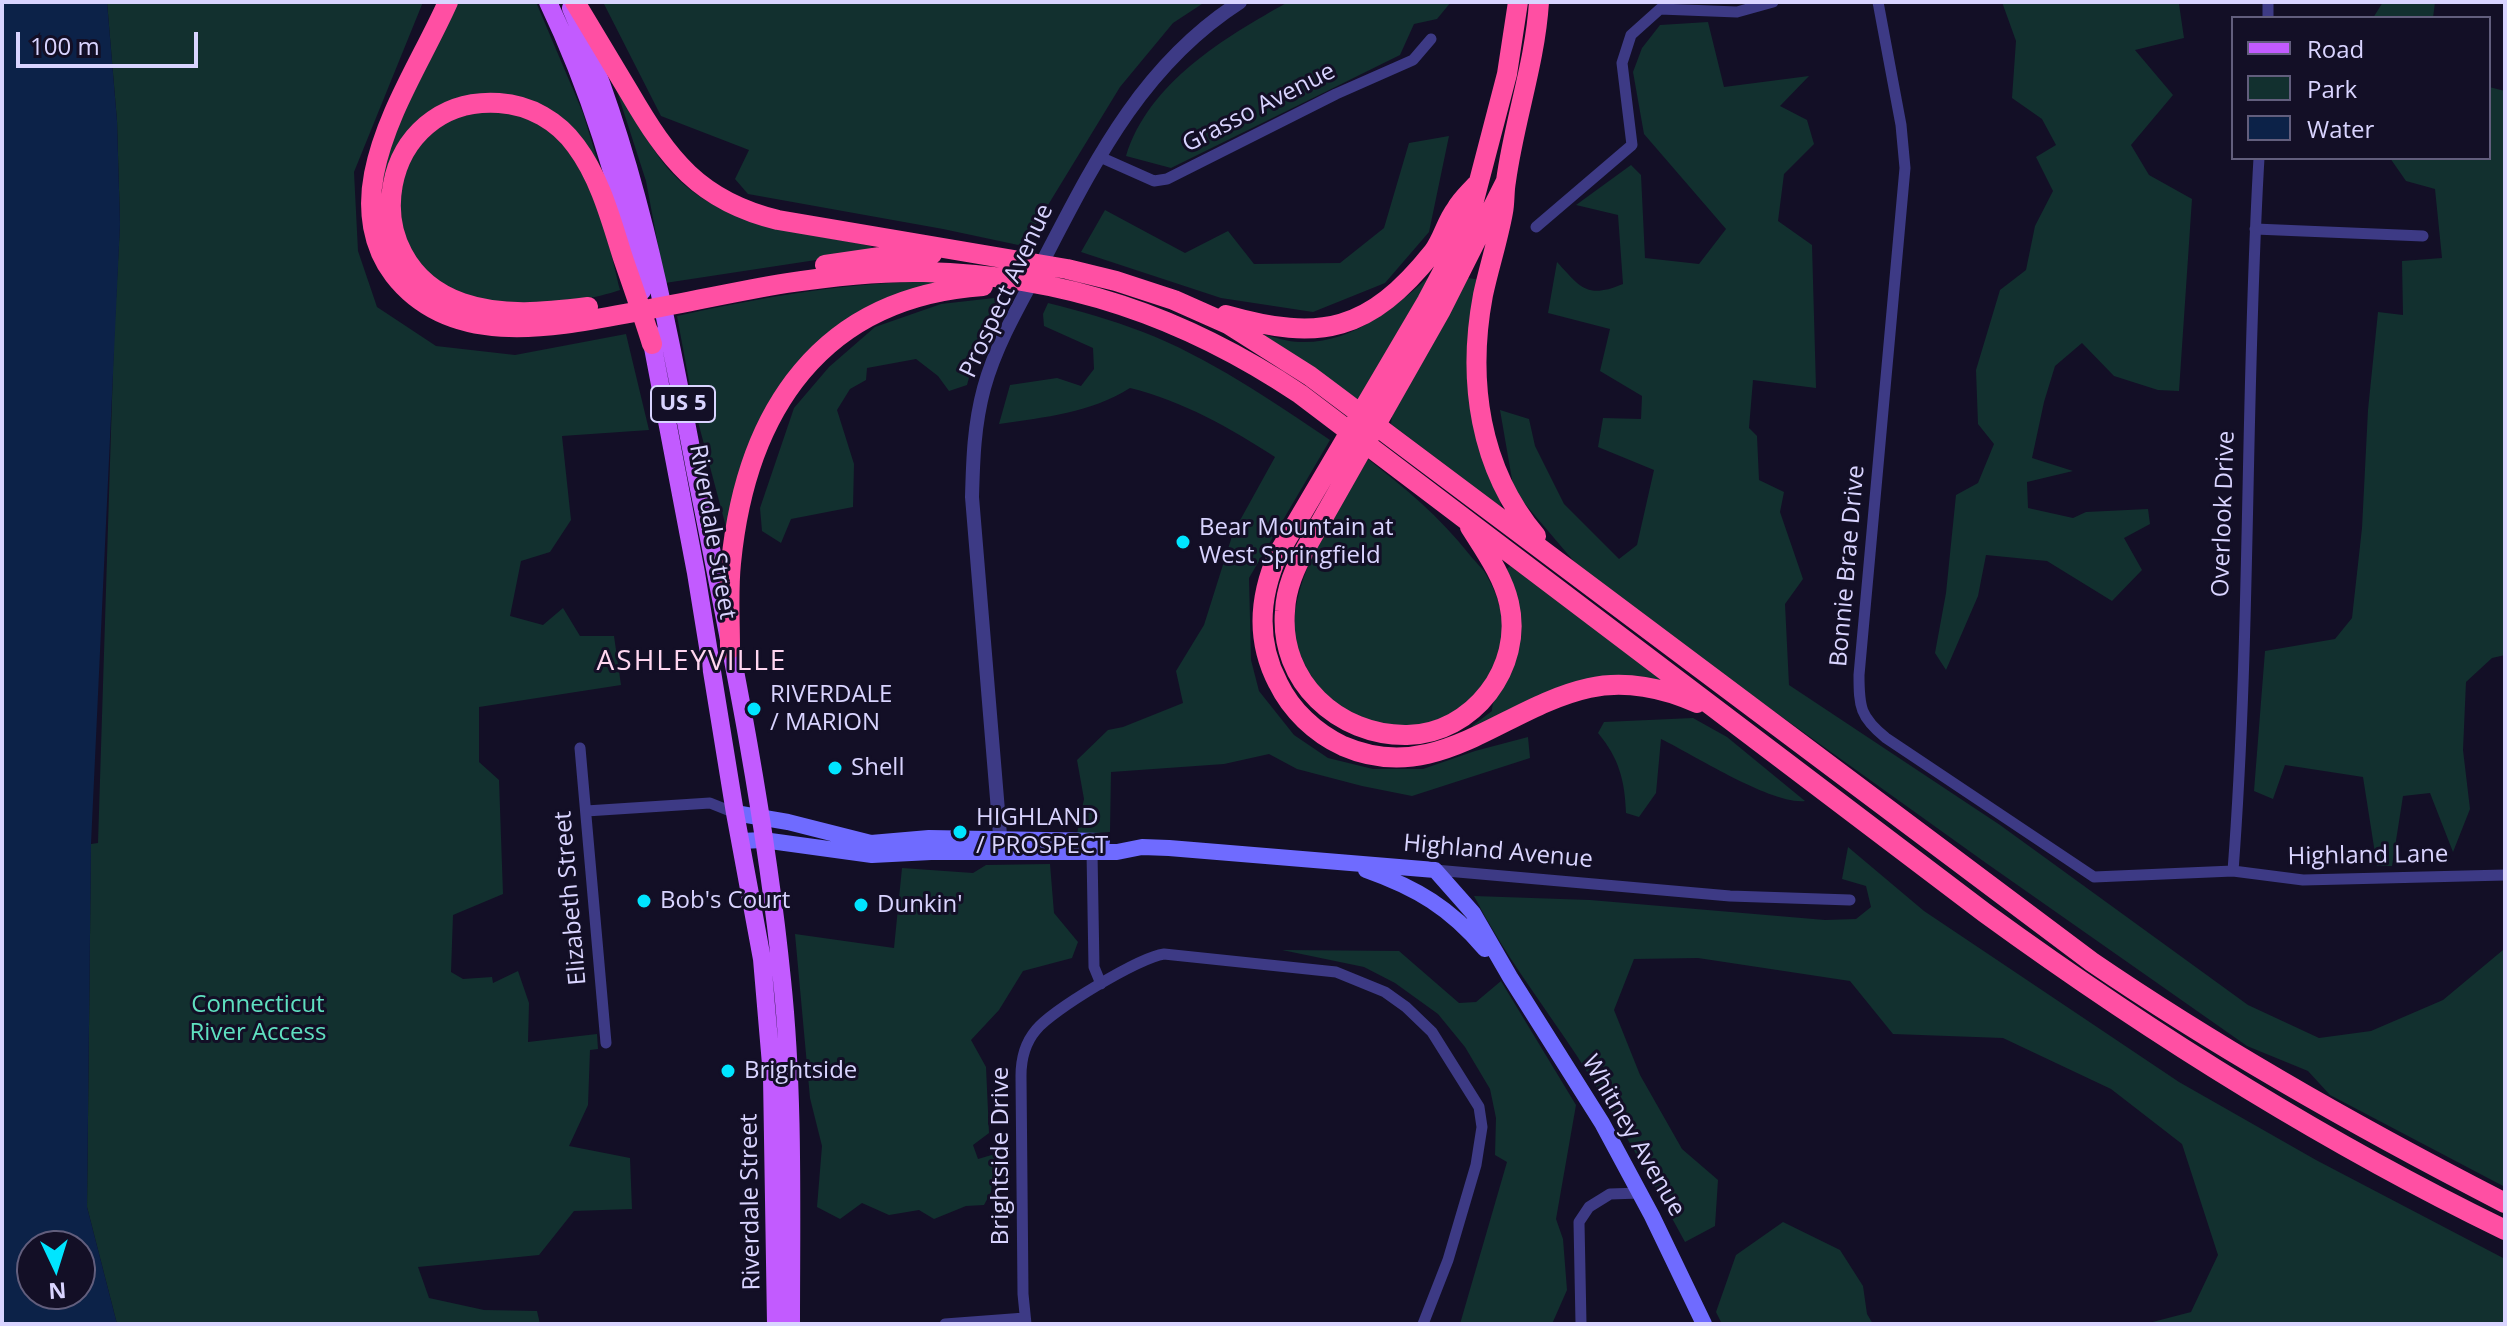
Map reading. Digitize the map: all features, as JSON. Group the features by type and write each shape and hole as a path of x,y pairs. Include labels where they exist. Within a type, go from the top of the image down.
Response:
{"highway":[{"path":"448,2 393,116 378,158 371,213 383,257 394,275 419,300 444,315 492,326 524,328 880,257 935,254 984,256"},
{"path":"575,2 660,144 688,176 718,198 756,215 778,220 984,256 1012,275"},
{"path":"1518,2 1507,74 1471,212 1448,261 1278,554 1269,575 1263,602 1262,630 1273,674 1289,701 1312,727 1339,744 1381,757 1412,757 1443,751 1560,697 1601,686 1659,690 1726,716"},
{"path":"1539,2 1537,39 1506,181 1504,209 1487,277 1478,331 1476,375 1486,441 1504,488 1524,522 1554,558"},
{"path":"604,311 503,311 464,304 445,296 419,277 401,253 390,215 393,179 402,156 414,139 445,113 487,102 529,109 562,130 585,159 599,188 652,344"},
{"path":"692,295 859,274 924,272 1012,275 1054,280 1116,281 1250,321 1295,330 1326,328 1348,321 1381,303 1415,274 1441,239 1455,210 1480,180"},
{"path":"1464,517 1494,566 1509,602 1512,623 1510,646 1497,681 1473,709 1430,732 1406,735 1382,732 1339,717 1309,692 1291,658 1284,622 1290,582 1306,548 1441,310 1506,181"},
{"path":"730,649 731,565 739,514 769,421 795,380 826,346 880,309 935,291 1012,275 1054,280 1199,334 1337,408"},
{"path":"1180,302 1253,338 1391,449 1554,558 2092,962 2195,1030 2295,1090 2502,1200"},
{"path":"1391,449 1464,517 1985,913 2145,1025 2304,1123 2505,1230"}],"main road":[{"name":"Riverdale Street","path":"548,2 581,77 608,154 632,243 696,573 762,959 770,1038 775,1152 776,1324"},
{"name":"Riverdale Street","path":"568,2 613,114 640,209 670,340 760,817 785,1016 789,1090 791,1324"},
{"name":"Highland Avenue","path":"735,813 871,843 929,838 1092,852 1142,847 1435,870"},
{"name":"Highland Avenue","path":"741,841 763,840 858,854 1119,841 1142,847"},
{"name":"Whitney Avenue","path":"1346,863 1405,884 1434,901 1474,936 1510,977"},
{"name":"Whitney Avenue","path":"1435,870 1455,879 1510,977 1602,1123 1704,1324"},
{"path":"1434,901 1455,879"}],"street":[{"name":"Prospect Avenue","path":"1002,846 972,497 974,435 985,384 995,357 1068,213 1131,107 1152,78 1200,31 1240,2"},
{"path":"1536,227 1632,145 1622,63 1631,35 1660,9 1737,12 1773,2"},
{"name":"Bonnie Brae Drive","path":"1878,2 1899,111 1905,168 1859,675 1863,714 1886,738 2089,875 2128,878 2233,871"},
{"name":"Grasso Avenue","path":"1100,157 1149,179 1167,179 1336,94 1413,60 1431,39"},
{"name":"Overlook Drive","path":"2233,871 2241,730 2259,160"},
{"path":"2255,229 2423,236"},
{"name":"Elizabeth Street","path":"580,748 606,1043"},
{"path":"586,811 710,803 735,813"},
{"path":"1092,852 1094,967 1101,984"},
{"name":"Highland Lane","path":"2233,871 2303,880 2505,875"},
{"name":"Highland Avenue","path":"1455,879 1850,900"},
{"name":"Brightside Drive","path":"945,1324 1025,1321 1022,1057 1030,1038 1041,1024 1101,984 1152,957 1173,954 1336,972 1376,987 1406,1007 1432,1032 1479,1107 1482,1127 1476,1165 1448,1260 1423,1324"},
{"path":"1581,1324 1579,1222 1589,1207 1610,1194 1640,1193"}],"green space":[{"name":"Connecticut River Access","path":"107,2 423,2 354,172 358,251 377,307 436,346 515,355 626,334 649,430 562,436 571,520 550,552 521,561 510,616 543,625 563,608 580,636 614,636 621,685 479,707 479,762 499,780 503,894 453,915 451,972 463,979 492,977 493,983 518,971 529,1003 528,1042 597,1034 598,1049 590,1050 588,1105 569,1146 630,1158 632,1209 574,1211 539,1255 418,1267 429,1298 484,1310 537,1311 540,1324 117,1324 96,1242 96,1230 93,1230 87,1207 91,844 98,843 120,224 117,121"},
{"path":"456,2 536,2 583,113 605,185 540,104 442,106 385,180 382,179 395,131"},
{"path":"603,2 1205,2 1173,23 1120,87 1023,246 748,194 735,179 749,150 661,116"},
{"path":"1288,2 1451,2 1437,19 1414,24 1400,55 1171,168 1126,156 1137,130 1170,84 1215,47"},
{"path":"2002,2 2179,4 2184,38 2135,50 2173,95 2131,145 2149,175 2192,199 2179,391 2158,390 2114,376 2082,343 2055,366 2032,458 2073,471 2027,482 2028,508 2073,518 2086,512 2148,509 2150,524 2124,538 2142,570 2112,601 2047,561 1986,555 1978,596 1946,670 1935,653 1946,593 1956,495 1978,483 1994,444 1978,424 1976,370 2000,290 2026,270 2035,226 2053,191 2036,157 2056,145 2042,119 2012,98 2016,41"},
{"path":"2383,2 2435,2 2433,16 2374,16"},
{"path":"1708,22 1724,87 1809,76 1780,106 1807,120 1814,144 1784,174 1778,221 1812,245 1816,388 1753,380 1749,428 1757,436 1759,480 1784,492 1780,512 1803,579 1785,604 1789,685 2000,825 2248,1005 2319,1038 2371,1031 2443,1000 2503,950 2505,1187 2330,1095 2308,1071 2247,1046 1986,863 1715,669 1577,565 1514,491 1500,410 1529,419 1535,446 1564,504 1619,559 1637,545 1654,470 1598,447 1603,418 1641,419 1642,396 1600,371 1610,329 1548,313 1557,262 1572,279 1586,288 1601,291 1623,284 1618,215 1576,205 1631,165 1641,175 1645,258 1699,264 1726,229 1644,134 1633,72 1642,48 1660,25"},
{"path":"613,79 658,155 676,177 696,194 742,218 871,246 875,251 665,283 646,181"},
{"path":"2491,88 2505,91 2505,655 2492,658 2466,682 2463,750 2470,809 2453,852 2430,793 2403,796 2392,866 2377,866 2363,777 2285,765 2273,799 2254,791 2265,651 2335,639 2352,618 2378,312 2403,315 2402,261 2442,258 2435,189 2406,181 2391,160 2491,160"},
{"path":"482,112 509,113 539,124 576,161 599,212 620,290 552,303 500,303 454,292 436,282 417,262 400,224 397,197 401,175 417,149 440,127 455,118"},
{"path":"1449,136 1429,232 1385,283 1313,312 1221,298 1081,252 1105,210 1185,253 1228,231 1254,264 1340,263 1384,228 1409,143"},
{"path":"1432,274 1362,402 1262,334 1300,342 1338,337 1388,311"},
{"path":"1468,278 1481,280 1473,319 1501,507 1391,424 1392,416"},
{"path":"938,281 855,316 810,351 736,499 726,527 693,403 677,316 806,292 872,284"},
{"path":"1003,297 977,349 967,385 949,391 938,376 916,359 867,368 866,380 850,389 837,410 854,464 853,507 791,519 781,543 762,531 760,508 794,408 829,367 875,327 941,304"},
{"path":"1048,303 1096,316 1167,342 1263,395 1330,440 1249,578 1251,660 1259,691 1294,735 1328,758 1373,769 1423,769 1528,737 1530,758 1412,796 1297,769 1269,754 1224,764 1111,772 1110,832 1077,834 1084,799 1077,760 1108,730 1183,703 1176,671 1204,625 1233,533 1275,457 1206,416 1130,388 1083,409 999,424 1010,385 1057,378 1081,386 1094,369 1093,348 1044,326 1043,314"},
{"path":"1368,459 1434,515 1482,569 1502,621 1498,660 1479,691 1450,714 1415,726 1377,725 1342,710 1313,679 1295,638 1294,623 1303,579 1333,517"},
{"path":"1511,565 1669,682 1638,679 1475,729 1472,726 1492,711 1495,698 1516,659 1506,570"},
{"path":"1693,718 1727,737 1805,801 1773,795 1733,778 1661,739 1656,793 1639,817 1626,813 1620,770 1598,733 1604,722"},
{"path":"1848,847 1924,911 2179,1082 2316,1160 2505,1259 2505,1324 2145,1324 2191,1312 2218,1255 2182,1144 2111,1089 2003,1038 1893,1034 1850,981 1698,958 1634,959 1614,1010 1640,1075 1682,1149 1718,1180 1715,1226 1685,1242 1606,1102 1510,958 1474,896 1590,900 1825,920 1856,919 1871,907 1866,886 1842,879"},
{"path":"1050,864 1054,913 1078,942 1072,958 1023,971 999,1010 971,1040 986,1067 989,1133 973,1145 978,1159 995,1154 991,1192 984,1205 966,1206 934,1219 919,1210 889,1215 862,1203 840,1219 817,1207 822,1146 810,1098 795,934 894,948 902,868 973,873 986,865"},
{"path":"1282,950 1399,951 1459,1003 1476,1002 1501,981 1576,1105 1556,1219 1563,1239 1567,1290 1552,1324 1460,1324 1507,1162 1495,1155 1496,1118 1490,1089 1465,1047 1438,1014 1395,983 1364,967"},
{"path":"1783,1222 1840,1250 1863,1286 1867,1314 1873,1324 1722,1324 1716,1312 1736,1255"}],"water":[{"path":"2,2 107,2 117,121 120,224 91,844 87,1207 93,1230 16,1230 16,1310 96,1310 96,1242 117,1324 2,1324"}],"place":[{"name":"Bear Mountain at West Springfield","path":"1183,542"},
{"name":"RIVERDALE / MARION","path":"754,709"},
{"name":"Shell","path":"835,768"},
{"name":"HIGHLAND / PROSPECT","path":"960,832"},
{"name":"Bob's Court","path":"644,901"},
{"name":"Dunkin'","path":"861,905"},
{"name":"Brightside","path":"728,1071"}],"district":[{"name":"ASHLEYVILLE","path":"692,662"}]}
